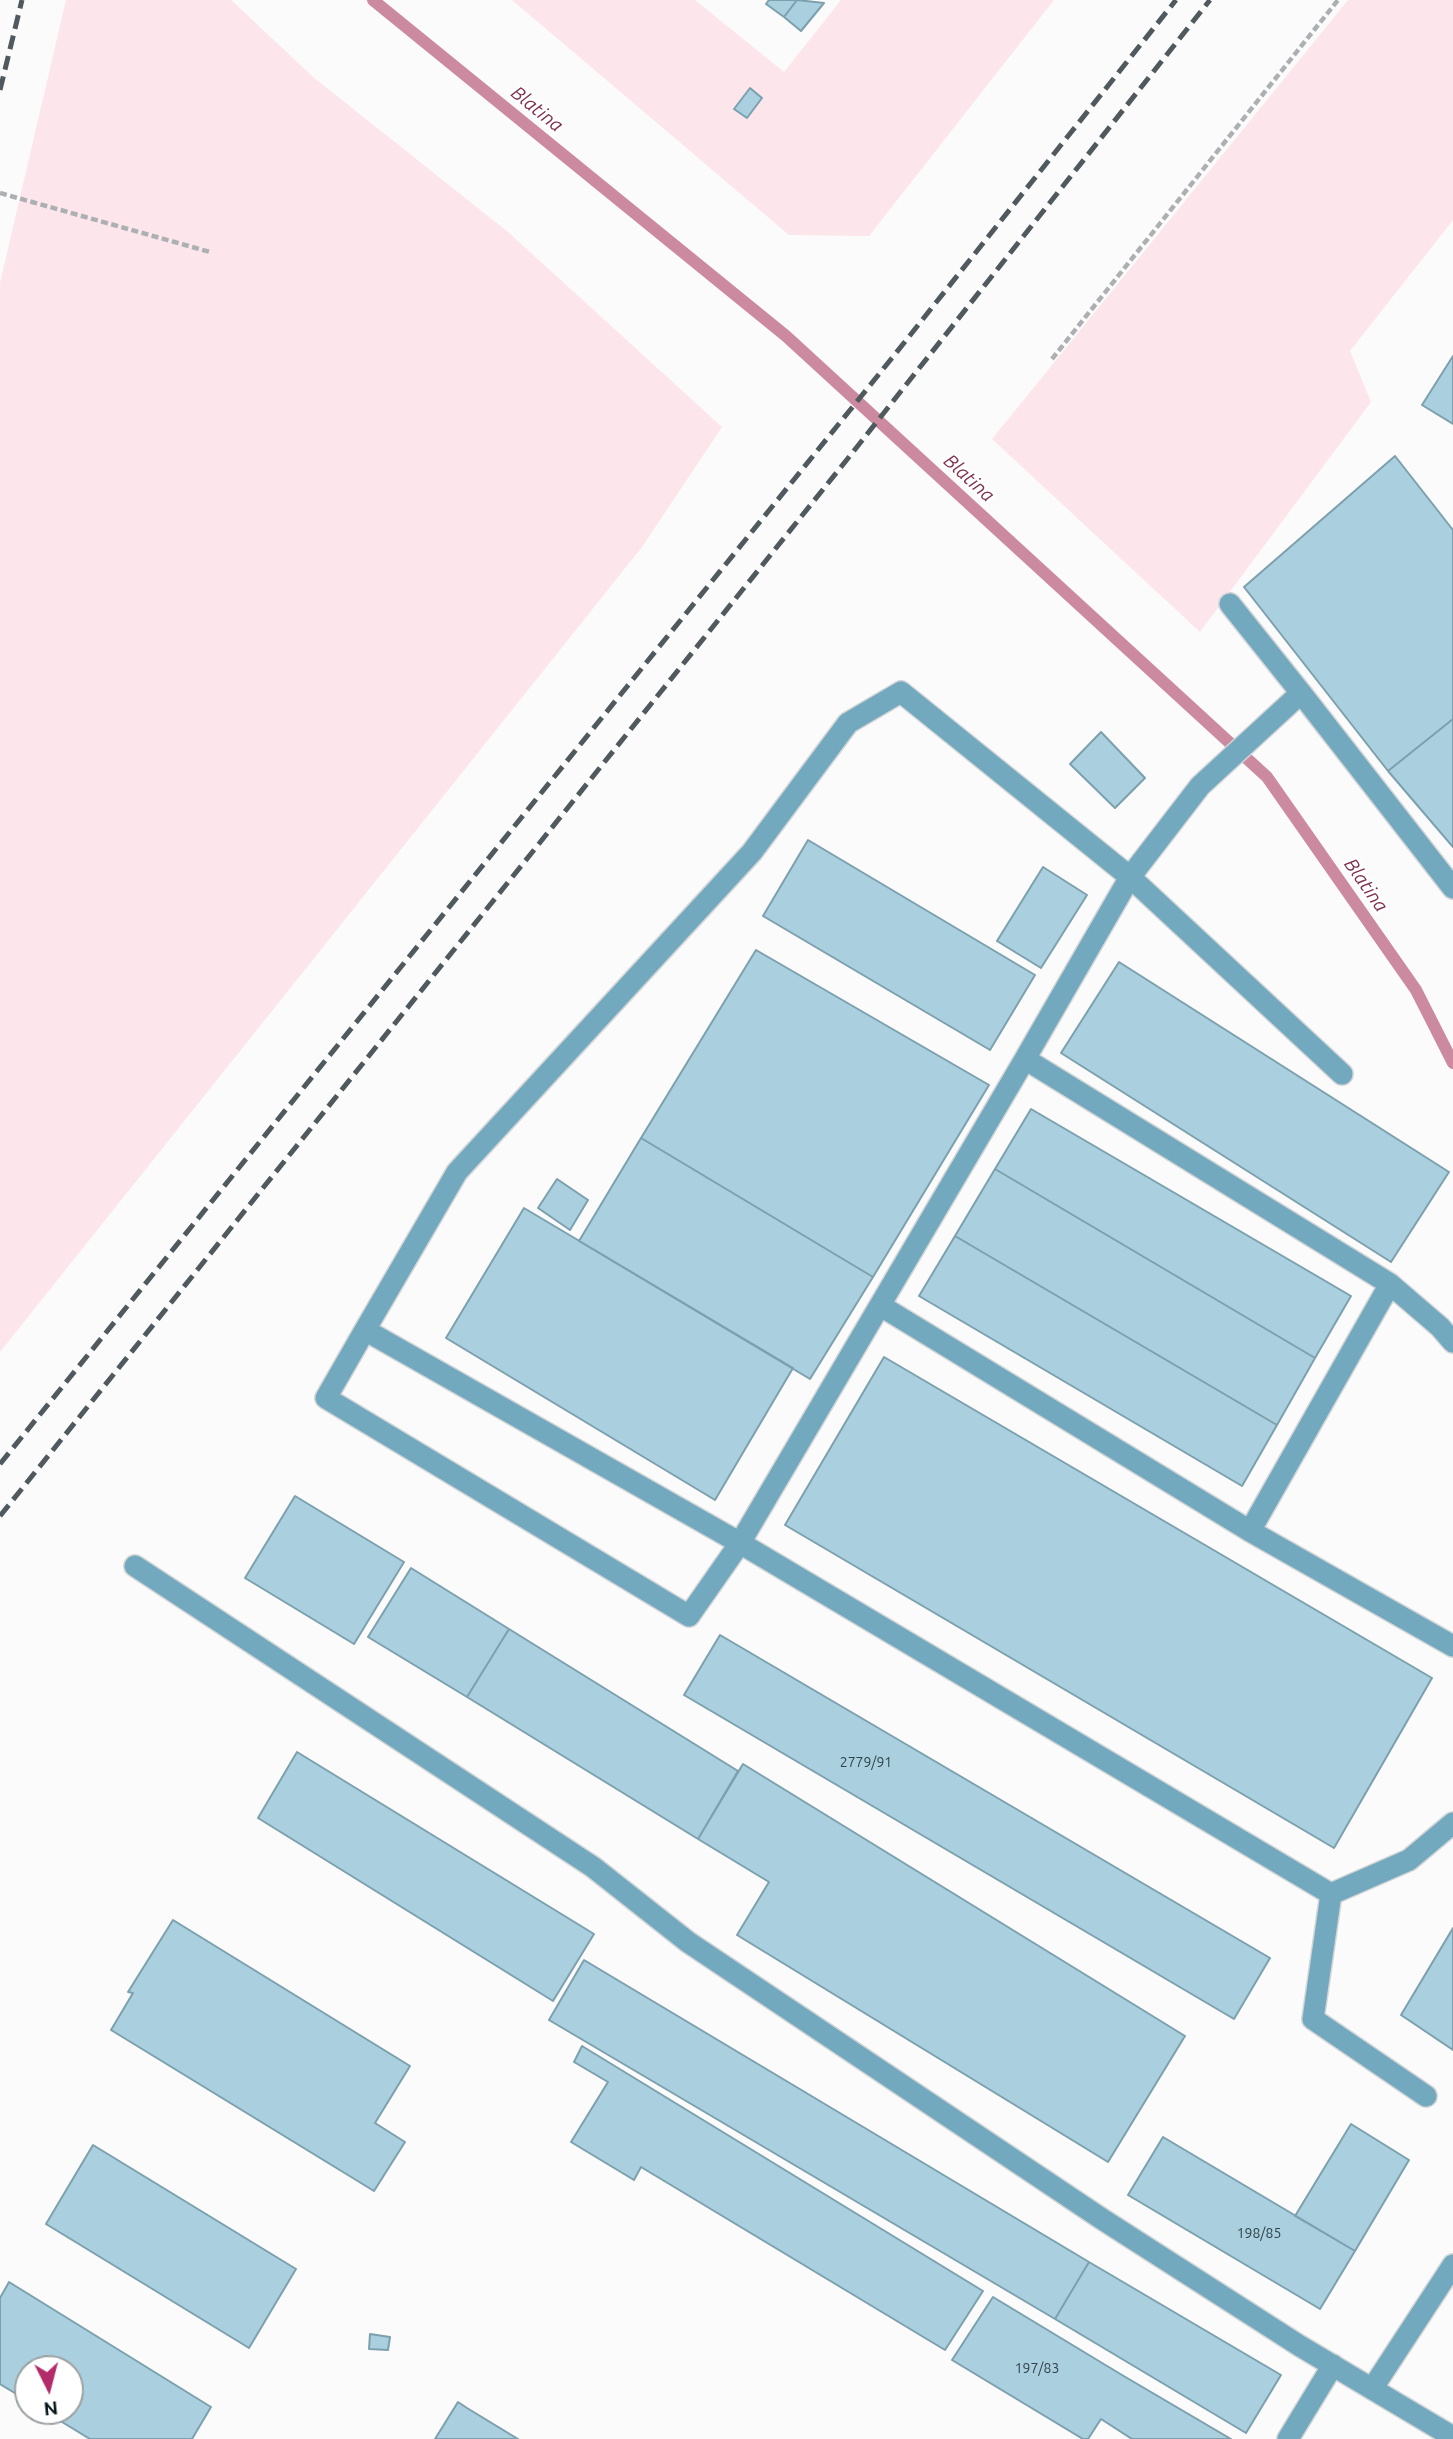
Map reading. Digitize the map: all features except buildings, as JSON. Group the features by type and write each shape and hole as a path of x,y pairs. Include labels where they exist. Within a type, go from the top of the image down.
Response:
{"lane":[{"path":"1230,604 1453,888"},
{"path":"1300,693 1200,786 1130,877 740,1543 690,1616 326,1398 457,1172 752,852 848,723 901,692 1130,877 1342,1074"},
{"path":"1025,1059 1390,1284 1453,1342"},
{"path":"1250,1531 1390,1284"},
{"path":"881,1306 1250,1531 1453,1646"},
{"path":"365,1330 740,1543 1331,1894"},
{"path":"135,1566 593,1867 688,1942 1090,2211 1333,2365 1453,2437"},
{"path":"1331,1894 1409,1860 1453,1823"},
{"path":"1331,1894 1313,2019 1426,2096"},
{"path":"1372,2389 1453,2264"},
{"path":"1288,2439 1333,2365"}],"path":[{"path":"1052,359 1338,0"},
{"path":"0,193 210,252"}],"shaded area":[{"path":"66,0 231,0 313,77 508,232 722,427 642,547 0,1352 0,283"},
{"path":"512,0 695,0 784,72 841,0 1054,0 869,236 789,235"},
{"path":"1348,0 1453,0 1453,220 1350,351 1371,402 1200,632 992,439"}],"waterway":[{"name":"Blatina","path":"373,0 786,336 1267,777 1416,990 1453,1063"}],"railway":[{"path":"0,90 22,0"},
{"path":"0,1464 892,358 1176,0"},
{"path":"0,1516 849,457 1210,0"}]}
